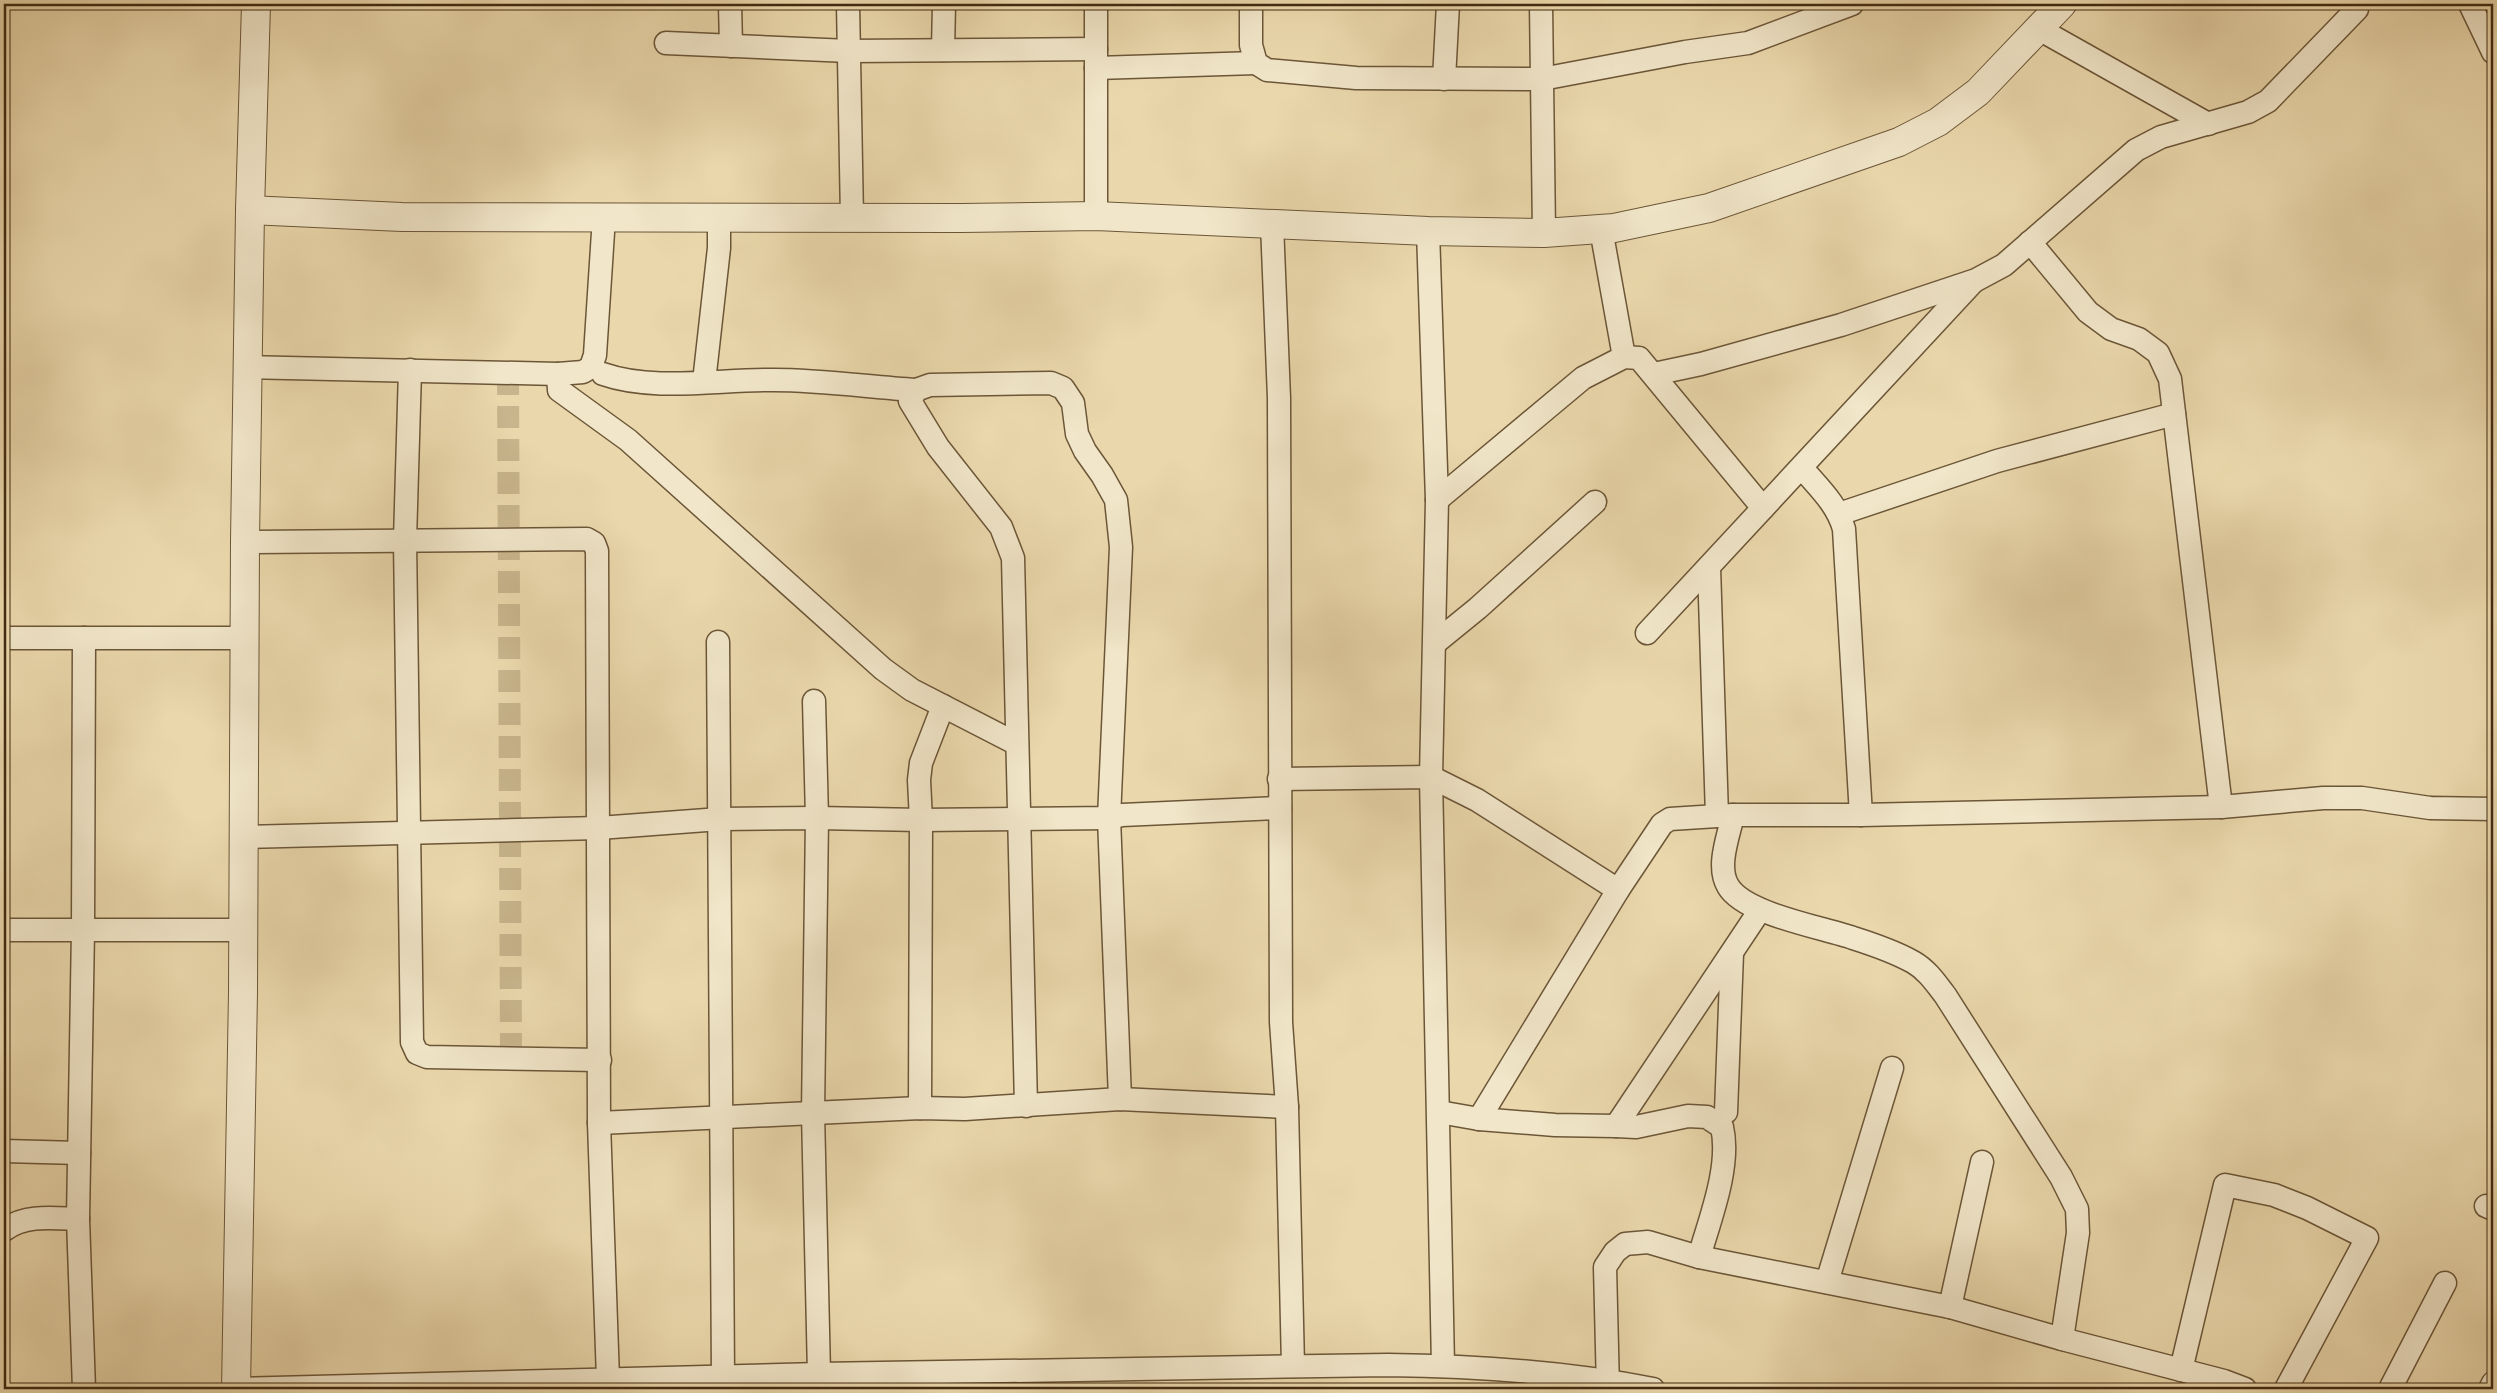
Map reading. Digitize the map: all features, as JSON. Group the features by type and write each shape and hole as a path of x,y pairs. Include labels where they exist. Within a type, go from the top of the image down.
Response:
{"street":[{"path":"256,4 250,210 245,542 244,837 236,1389 623,1382 819,1374 965,1381 1247,1379 1293,1366 1443,1366 1571,1375 1608,1385 1653,1389"},
{"path":"730,4 731,46"},
{"path":"848,4 852,218"},
{"path":"943,50 944,4"},
{"path":"1096,4 1096,216"},
{"path":"1251,4 1251,46 1256,62"},
{"path":"1444,79 1448,4"},
{"path":"1541,4 1544,233"},
{"path":"666,43 849,52 943,50 1096,58 1256,62 1267,70 1346,77 1542,79 1685,52 1748,43 1852,4"},
{"path":"250,210 402,216 852,218 1096,216 1428,231 1544,233 1614,228 1709,208 1899,142 1938,122 1978,92 2062,4"},
{"path":"2470,4 2493,52"},
{"path":"1654,374 1701,364 1841,325 1976,280 2004,266 2136,150 2161,137 2248,112 2268,100 2357,9"},
{"path":"2038,30 2208,124"},
{"path":"248,367 558,374 583,372 591,367 594,355 604,217"},
{"path":"704,382 719,248 719,217"},
{"path":"1272,224 1280,398 1279,780 1281,1022 1286,1107 1293,1366"},
{"path":"1601,229 1624,357"},
{"path":"1428,231 1437,500 1432,777 1443,1366"},
{"path":"2030,242 2088,312 2111,329 2140,339 2158,353 2170,379 2221,807"},
{"path":"1647,632 1976,280"},
{"path":"1437,500 1583,378 1624,357 1639,358 1654,374 1763,508"},
{"path":"410,370 405,540 412,1042 417,1053 428,1057 600,1060"},
{"path":"558,374 559,390 628,440 883,668 912,690 1017,744"},
{"path":"603,374 624,381 704,382 775,380 916,390 930,385 1051,382 1063,388 1073,403 1077,434 1085,451 1102,475 1116,500 1122,547 1109,818 1120,1100"},
{"path":"916,390 910,401 918,417 938,447 1001,527 1013,558 1026,1106"},
{"path":"1840,514 1997,461 2174,414"},
{"path":"1802,468 1840,514 1844,529 1861,815"},
{"path":"1435,643 1478,608 1595,502"},
{"path":"245,542 587,539 594,543 597,552 600,1122 623,1382"},
{"path":"1709,567 1725,815 1723,868 1727,885 1737,898 1760,910 1854,938 1912,962 1928,973 1945,995 2061,1177 2078,1209 2078,1233 2062,1339"},
{"path":"4,638 244,638"},
{"path":"84,638 83,930 78,1219 84,1389"},
{"path":"718,642 723,1377"},
{"path":"814,701 816,818 813,1113 819,1374"},
{"path":"920,1108 921,820 919,780 921,763 943,706"},
{"path":"1279,780 1432,777 1477,800 1618,890"},
{"path":"1479,1119 1618,890 1662,824 1670,819 1725,815 1861,815 2221,807 2323,798 2362,798 2430,808 2493,809"},
{"path":"244,837 599,828 720,819 1019,820 1109,818 1122,815 1280,808"},
{"path":"1616,1126 1760,910"},
{"path":"4,930 243,930"},
{"path":"1726,1112 1732,952"},
{"path":"1827,1282 1892,1068"},
{"path":"600,1122 920,1108 965,1109 1120,1100 1286,1107"},
{"path":"1439,1112 1479,1119 1555,1125 1636,1126 1688,1116 1707,1117 1722,1127 1726,1143 1717,1196 1699,1257"},
{"path":"4,1151 79,1153"},
{"path":"1950,1306 1982,1162"},
{"path":"2181,1370 2225,1184 2274,1195 2307,1208 2367,1238 2286,1389"},
{"path":"4,1230 15,1221 41,1218 78,1219"},
{"path":"1608,1385 1605,1267 1615,1252 1625,1244 1648,1242 1699,1257 1950,1306 2062,1339 2224,1381 2245,1389"},
{"path":"2390,1389 2445,1283"},
{"path":"2490,1389 2493,1383"}],"tunnel":[{"path":"508,373 511,1057"}]}
